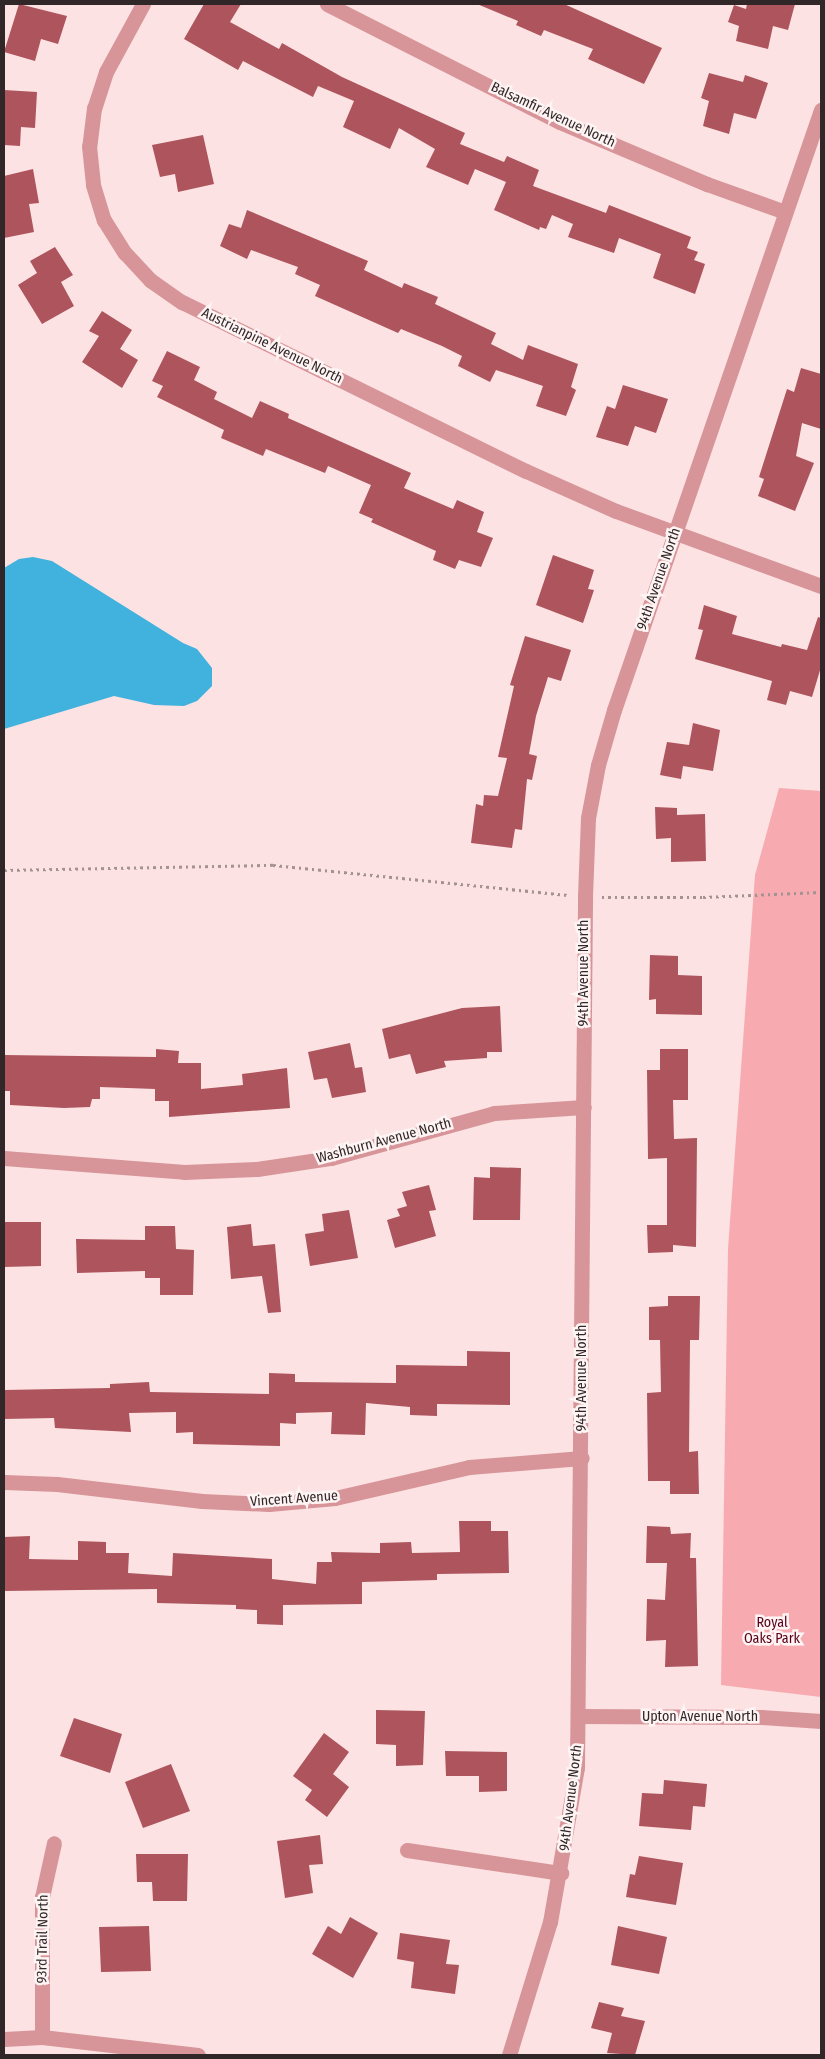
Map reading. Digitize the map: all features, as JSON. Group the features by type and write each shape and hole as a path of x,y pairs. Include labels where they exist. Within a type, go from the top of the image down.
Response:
{"street":[{"name":"Austrianpine Avenue North","path":"143,4 106,72 94,108 89,146 93,185 104,220 125,253 150,280 182,302 526,471 674,534 821,586"},
{"name":"Balsamfir Avenue North","path":"327,4 560,122 707,184 785,212"},
{"name":"94th Avenue North","path":"509,2055 536,1975 561,1873 577,1768 588,818 598,766 614,710 821,110"},
{"name":"Washburn Avenue North","path":"4,1158 184,1172 257,1169 331,1158 494,1114 584,1107"},
{"name":"Vincent Avenue","path":"4,1482 57,1484 202,1501 269,1504 335,1498 468,1467 582,1458"},
{"name":"Upton Avenue North","path":"579,1716 761,1717 821,1721"},
{"name":"93rd Trail North","path":"42,2037 42,1898 54,1842"},
{"path":"407,1850 561,1873"},
{"path":"4,2039 42,2037 198,2055"}],"path":[{"path":"4,870 273,865 352,872 396,880 492,885 551,896 570,895"},
{"path":"600,897 703,897 821,892"}],"green space":[{"name":"Royal Oaks Park","path":"779,788 821,791 821,1697 721,1685 728,1249 755,875"}],"water":[{"path":"33,557 52,561 183,643 197,649 212,668 212,686 197,701 184,706 154,705 114,696 4,729 4,568 19,559"}],"building":[{"path":"19,4 67,16 58,44 41,39 35,61 4,52"},
{"path":"204,4 241,4 230,22 279,49 282,43 342,77 465,133 460,144 504,162 507,156 539,170 533,186 606,213 609,205 691,237 687,248 698,252 694,260 705,264 695,294 653,278 661,254 619,238 614,253 568,237 573,224 552,215 546,229 540,227 539,230 494,210 506,182 475,169 468,185 426,167 435,149 399,128 390,149 343,127 354,101 318,86 313,97 243,61 238,70 184,39"},
{"path":"477,4 564,4 662,48 644,84 588,59 593,49 544,30 541,36 516,25 518,21"},
{"path":"747,4 795,4 788,30 773,26 768,49 736,41 739,26 728,22 734,5 746,9"},
{"path":"709,73 743,82 745,75 768,83 756,119 734,113 729,134 703,126 709,101 701,98"},
{"path":"4,90 37,92 35,128 21,127 20,146 4,145"},
{"path":"203,135 214,184 178,192 175,174 160,177 152,145"},
{"path":"33,169 39,203 29,204 34,232 4,238 4,176"},
{"path":"247,210 368,261 364,270 402,288 404,283 438,297 435,304 496,333 491,344 523,360 528,345 578,364 571,387 576,390 566,416 536,406 543,386 496,370 490,382 458,366 462,356 442,346 401,329 398,333 315,296 320,285 295,274 298,267 251,250 247,259 220,246 229,224 241,228"},
{"path":"55,247 73,275 61,282 74,306 42,324 18,285 37,273 30,261"},
{"path":"102,311 132,330 120,349 138,360 122,388 82,362 99,336 89,331"},
{"path":"167,351 200,367 194,380 217,392 214,399 252,418 260,401 289,414 288,418 411,473 404,488 453,509 457,500 484,512 477,532 493,538 481,567 459,560 455,569 433,560 436,551 371,522 373,519 359,513 371,485 328,466 325,473 266,449 263,456 221,438 224,430 157,397 163,386 152,381"},
{"path":"801,368 821,374 821,429 802,423 796,456 814,463 795,511 758,496 764,479 759,477 787,389 794,392"},
{"path":"623,385 668,399 656,433 635,426 628,446 596,437 607,406 615,409"},
{"path":"553,555 594,570 588,589 594,590 583,623 536,605"},
{"path":"704,605 737,616 732,634 781,647 782,644 807,650 818,617 821,618 821,667 812,697 790,691 786,705 767,700 772,681 695,659 703,630 698,629"},
{"path":"525,636 571,650 561,681 548,677 536,716 529,754 537,756 532,780 527,779 522,830 515,829 512,848 471,843 476,804 483,806 484,795 498,796 507,758 498,757 514,686 510,685"},
{"path":"693,723 720,730 713,771 683,766 681,779 660,775 667,742 689,745"},
{"path":"655,807 677,808 677,815 705,814 706,861 671,862 671,838 656,839"},
{"path":"650,955 678,956 678,975 702,976 702,1015 656,1014 656,999 649,1000"},
{"path":"500,1006 502,1052 487,1052 487,1058 444,1061 446,1067 416,1074 410,1054 389,1059 382,1029 462,1008"},
{"path":"350,1043 355,1068 362,1067 366,1092 332,1098 327,1078 314,1080 308,1052"},
{"path":"156,1049 179,1051 178,1063 201,1063 201,1089 243,1085 242,1074 287,1068 290,1108 169,1117 169,1101 155,1101 155,1089 100,1087 100,1099 92,1099 90,1107 64,1108 10,1105 10,1091 4,1091 4,1055 156,1057"},
{"path":"660,1049 688,1049 688,1100 673,1100 674,1139 697,1138 696,1247 673,1245 673,1252 648,1253 647,1225 667,1225 667,1158 648,1159 647,1070 660,1070"},
{"path":"490,1167 521,1168 520,1220 473,1220 474,1177 490,1178"},
{"path":"429,1185 436,1210 429,1211 436,1236 395,1248 387,1220 400,1216 397,1209 407,1206 402,1192"},
{"path":"349,1210 358,1258 310,1266 305,1234 324,1231 322,1214"},
{"path":"4,1222 41,1222 41,1266 4,1267"},
{"path":"251,1224 253,1246 275,1244 281,1312 268,1313 262,1276 231,1279 227,1227"},
{"path":"145,1226 175,1226 176,1249 194,1250 193,1295 160,1295 160,1278 145,1278 145,1271 77,1273 76,1239 145,1240"},
{"path":"668,1296 700,1296 699,1340 690,1340 689,1452 698,1451 699,1494 670,1494 670,1481 648,1481 647,1393 661,1392 660,1340 649,1340 649,1307 668,1306"},
{"path":"467,1351 510,1352 510,1405 437,1404 437,1416 410,1415 410,1407 366,1403 365,1435 331,1434 332,1412 296,1413 296,1424 280,1423 280,1446 193,1444 193,1432 176,1433 176,1412 129,1413 131,1432 55,1428 54,1418 4,1419 4,1390 110,1388 110,1384 149,1382 150,1392 269,1394 269,1373 295,1374 295,1382 396,1383 396,1365 467,1366"},
{"path":"459,1521 491,1521 491,1531 508,1531 509,1573 437,1574 437,1580 362,1582 362,1604 283,1605 283,1625 257,1624 257,1610 236,1609 236,1605 157,1603 157,1589 4,1591 4,1537 30,1536 29,1559 78,1560 78,1541 106,1542 106,1553 129,1553 128,1573 172,1576 173,1553 272,1559 272,1579 316,1584 317,1562 332,1562 331,1552 380,1553 380,1543 411,1542 412,1553 460,1552"},
{"path":"647,1526 670,1527 671,1534 691,1533 690,1558 696,1558 698,1666 665,1667 666,1640 646,1641 647,1599 665,1600 667,1563 646,1563"},
{"path":"376,1710 425,1711 423,1765 396,1766 396,1745 376,1744"},
{"path":"74,1718 122,1734 110,1773 60,1756"},
{"path":"324,1733 349,1752 333,1774 349,1787 327,1817 305,1800 312,1790 293,1776"},
{"path":"445,1751 507,1752 507,1791 479,1792 479,1776 446,1776"},
{"path":"171,1764 190,1811 143,1828 125,1782"},
{"path":"664,1780 707,1784 705,1807 693,1806 691,1830 639,1826 642,1793 663,1794"},
{"path":"320,1835 323,1864 309,1865 313,1893 285,1898 277,1841"},
{"path":"136,1854 188,1854 187,1901 153,1901 152,1882 137,1882"},
{"path":"639,1856 683,1863 676,1905 626,1897 630,1874 635,1875"},
{"path":"350,1917 378,1933 353,1978 312,1954 328,1926 341,1934"},
{"path":"149,1926 151,1971 101,1972 99,1927"},
{"path":"618,1926 667,1937 659,1974 611,1965"},
{"path":"400,1933 450,1940 446,1964 459,1965 455,1994 411,1988 414,1962 397,1959"},
{"path":"599,2002 624,2008 621,2016 645,2021 635,2055 607,2053 612,2033 591,2028"}]}
